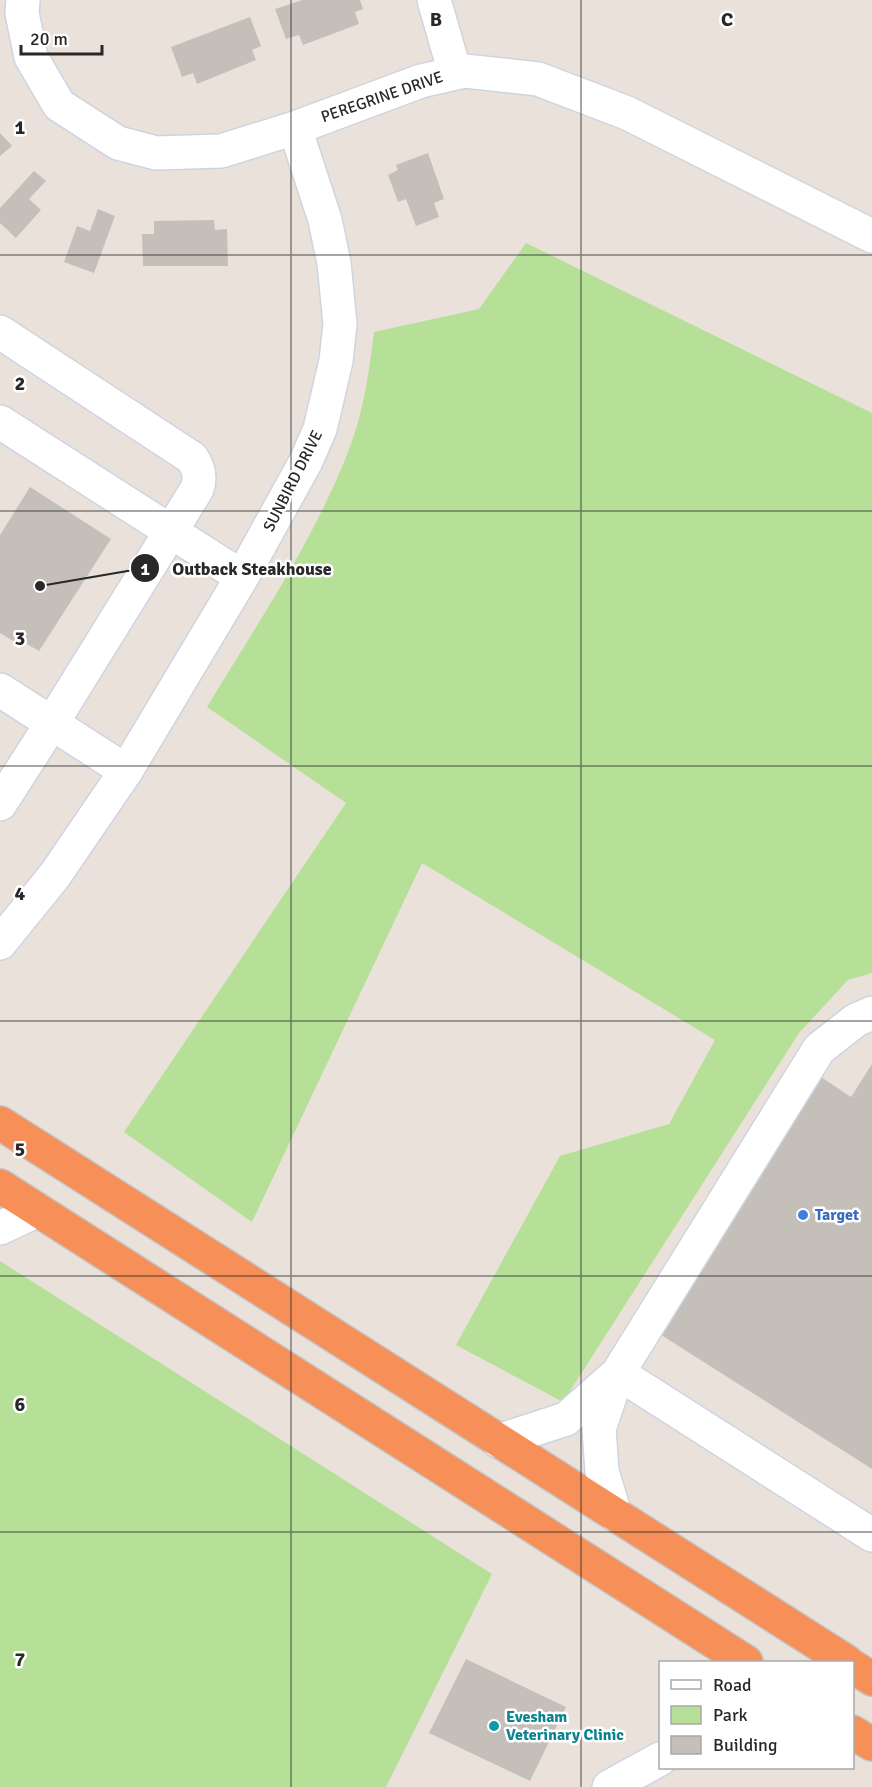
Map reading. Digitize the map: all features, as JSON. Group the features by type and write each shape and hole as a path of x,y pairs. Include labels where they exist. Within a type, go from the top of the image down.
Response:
{"highway":[{"path":"0,1123 845,1661"},
{"path":"0,1186 744,1661"},
{"path":"854,1667 872,1679"},
{"path":"854,1733 872,1744"}],"street":[{"name":"PEREGRINE DRIVE","path":"23,0 22,14 31,57 59,105 118,143 156,153 221,151 295,128 421,81 455,73 465,71 538,79 616,109 872,236"},
{"path":"434,0 455,73"},
{"name":"SUNBIRD DRIVE","path":"0,943 55,875 126,771 242,577 306,462 320,429 336,361 340,324 334,263 325,220 295,128"},
{"path":"0,332 192,458 197,465 200,481 0,804"},
{"path":"0,422 242,577"},
{"path":"0,690 126,771"},
{"path":"615,1515 602,1471 599,1429 618,1373 819,1049 856,1020 872,1013"},
{"path":"0,1228 38,1210"},
{"path":"498,1441 566,1419 618,1373"},
{"path":"618,1373 872,1535"},
{"path":"609,1787 659,1760"}],"green space":[{"path":"526,243 872,413 872,973 848,980 799,1033 563,1402 456,1345 560,1156 669,1124 715,1040 422,863 252,1222 124,1132 346,803 207,707 283,582 319,518 334,485 348,452 362,408 374,332 479,309"},
{"path":"0,1261 492,1574 386,1787 0,1787"}],"building":[{"path":"302,0 360,0 363,9 355,12 359,24 303,45 299,35 286,39 275,9"},
{"path":"250,17 261,46 252,50 256,60 197,84 193,73 182,77 171,47"},
{"path":"0,133 12,146 0,156"},
{"path":"428,153 444,199 434,203 439,217 416,226 406,199 398,202 388,175 398,170 396,165"},
{"path":"34,171 46,181 29,199 41,210 16,238 0,223 0,208"},
{"path":"98,209 115,216 94,273 64,262 77,226 90,231"},
{"path":"214,220 215,230 227,229 228,266 143,266 142,234 154,234 154,221"},
{"path":"30,487 111,539 39,651 20,640 18,644 0,633 0,535"},
{"name":"Target","path":"872,1064 872,1469 658,1333 821,1077 851,1097"},
{"name":"Evesham Veterinary Clinic","path":"466,1659 566,1707 530,1781 429,1733"}],"place":[{"name":"Outback Steakhouse","path":"40,586"},
{"name":"Target","path":"803,1215"},
{"name":"Evesham Veterinary Clinic","path":"494,1726"}]}
